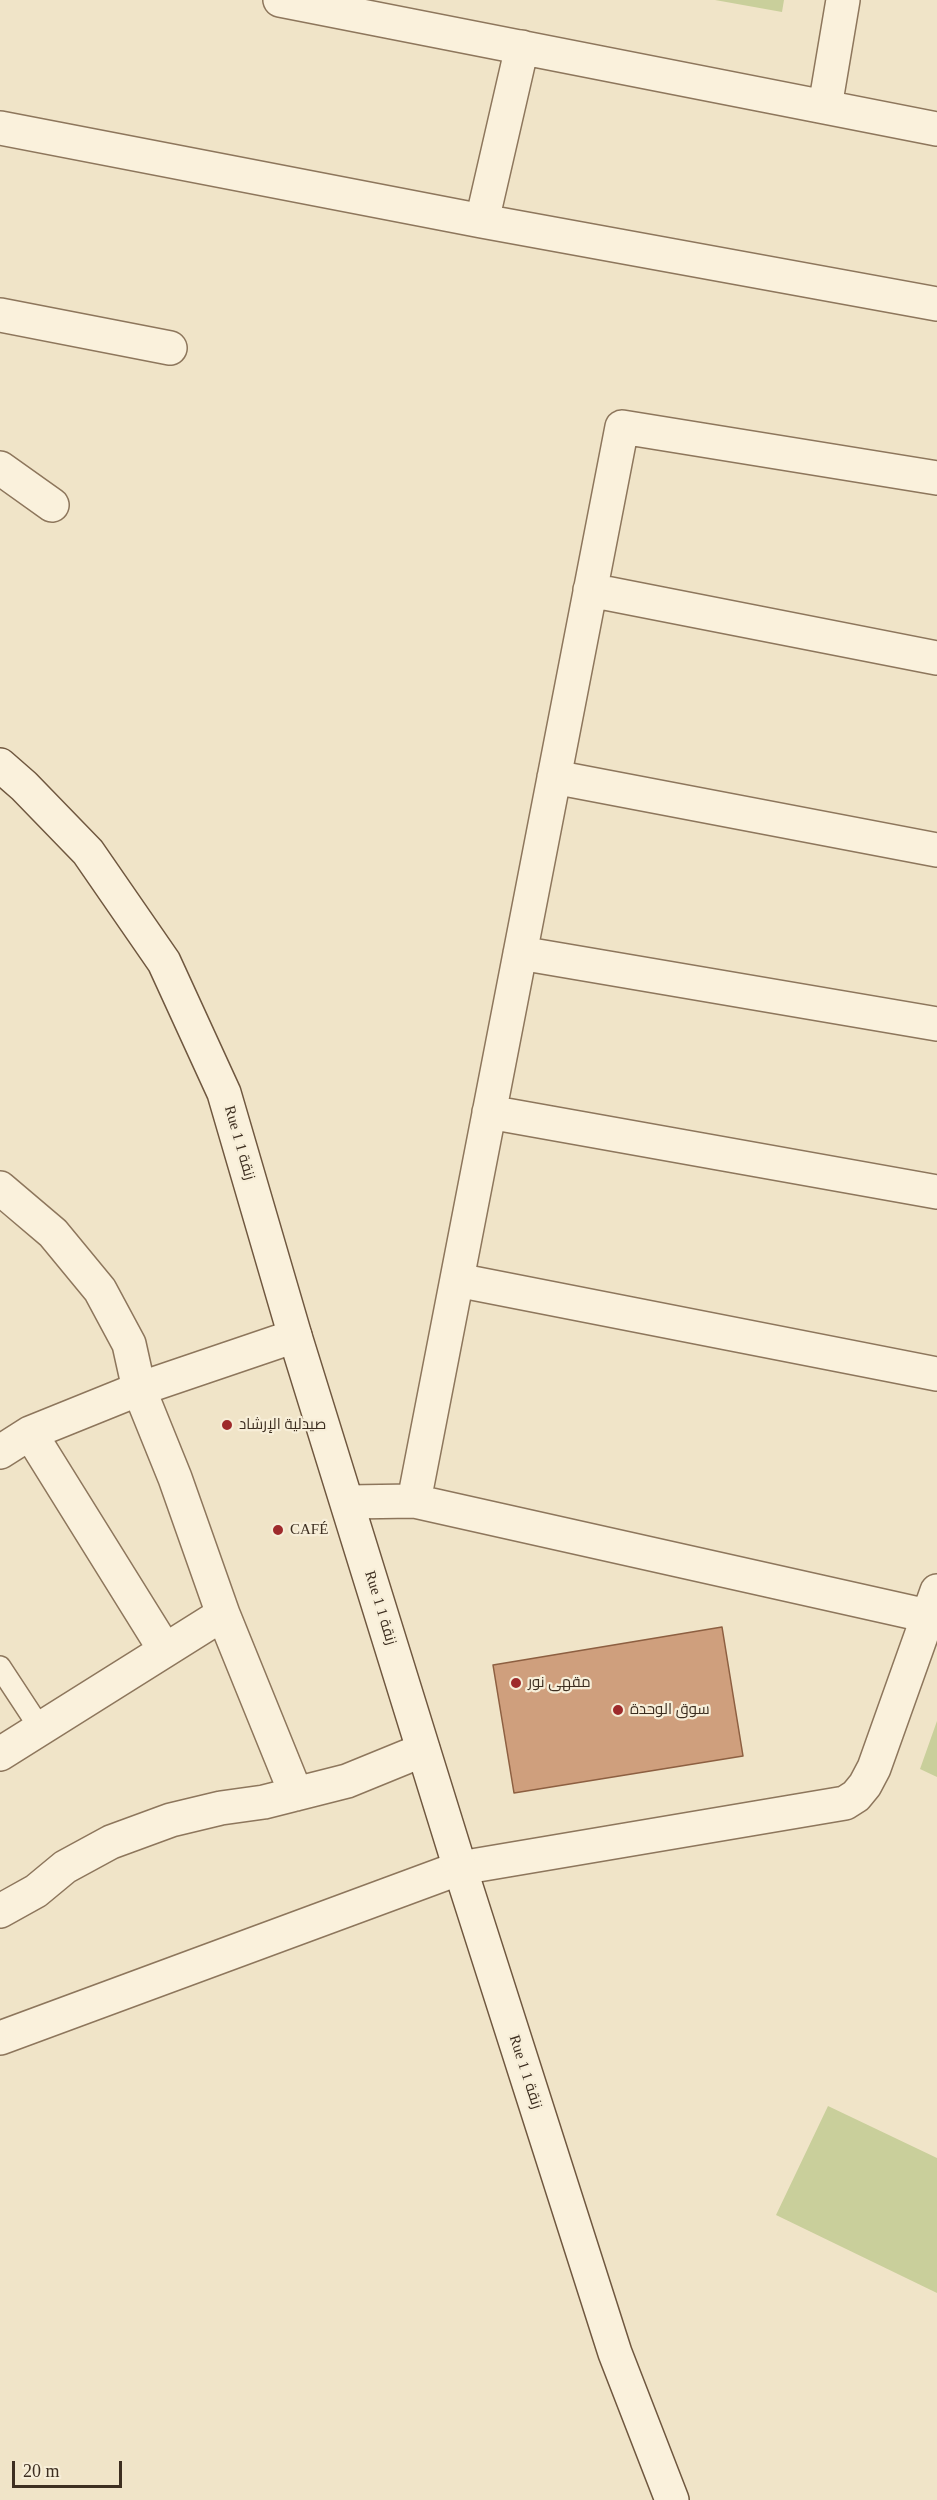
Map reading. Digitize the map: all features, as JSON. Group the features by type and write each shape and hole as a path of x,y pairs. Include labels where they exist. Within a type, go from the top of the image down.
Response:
{"street":[{"path":"280,0 937,129"},
{"path":"825,107 843,0"},
{"path":"482,221 522,48"},
{"path":"0,128 482,221 937,304"},
{"path":"0,315 170,348"},
{"path":"414,1501 622,427 937,478"},
{"path":"0,468 52,505"},
{"path":"590,590 937,658"},
{"name":"Rue 1 زنقة 1","path":"0,765 24,786 88,852 164,962 224,1093 295,1336 460,1868 615,2353 672,2500"},
{"path":"554,777 937,850"},
{"path":"520,953 937,1024"},
{"path":"489,1112 937,1192"},
{"path":"0,1188 53,1233 100,1290 129,1344 139,1389 175,1478 223,1614 296,1794"},
{"path":"457,1280 937,1374"},
{"path":"0,1452 30,1433 139,1389 295,1336"},
{"path":"30,1433 165,1650"},
{"path":"0,2038 460,1868 845,1803 856,1796 874,1768 933,1603 414,1501 348,1502"},
{"path":"0,1754 223,1614"},
{"path":"2,1905 36,1891 65,1867 111,1842 171,1820 347,1781 423,1750"}],"lane":[{"path":"0,1667 40,1728"}],"green space":[{"path":"715,0 784,0 782,12"},
{"path":"937,1721 937,1777 920,1769"},
{"path":"828,2106 937,2158 937,2293 776,2215"}],"building":[{"name":"سوق الوحدة","path":"722,1627 743,1756 514,1793 493,1665"}],"place":[{"name":"صيدلية الإرشاد","path":"227,1425"},
{"name":"CAFÉ","path":"278,1530"},
{"name":"مقهى نور","path":"516,1683"},
{"name":"سوق الوحدة","path":"618,1710"}]}
